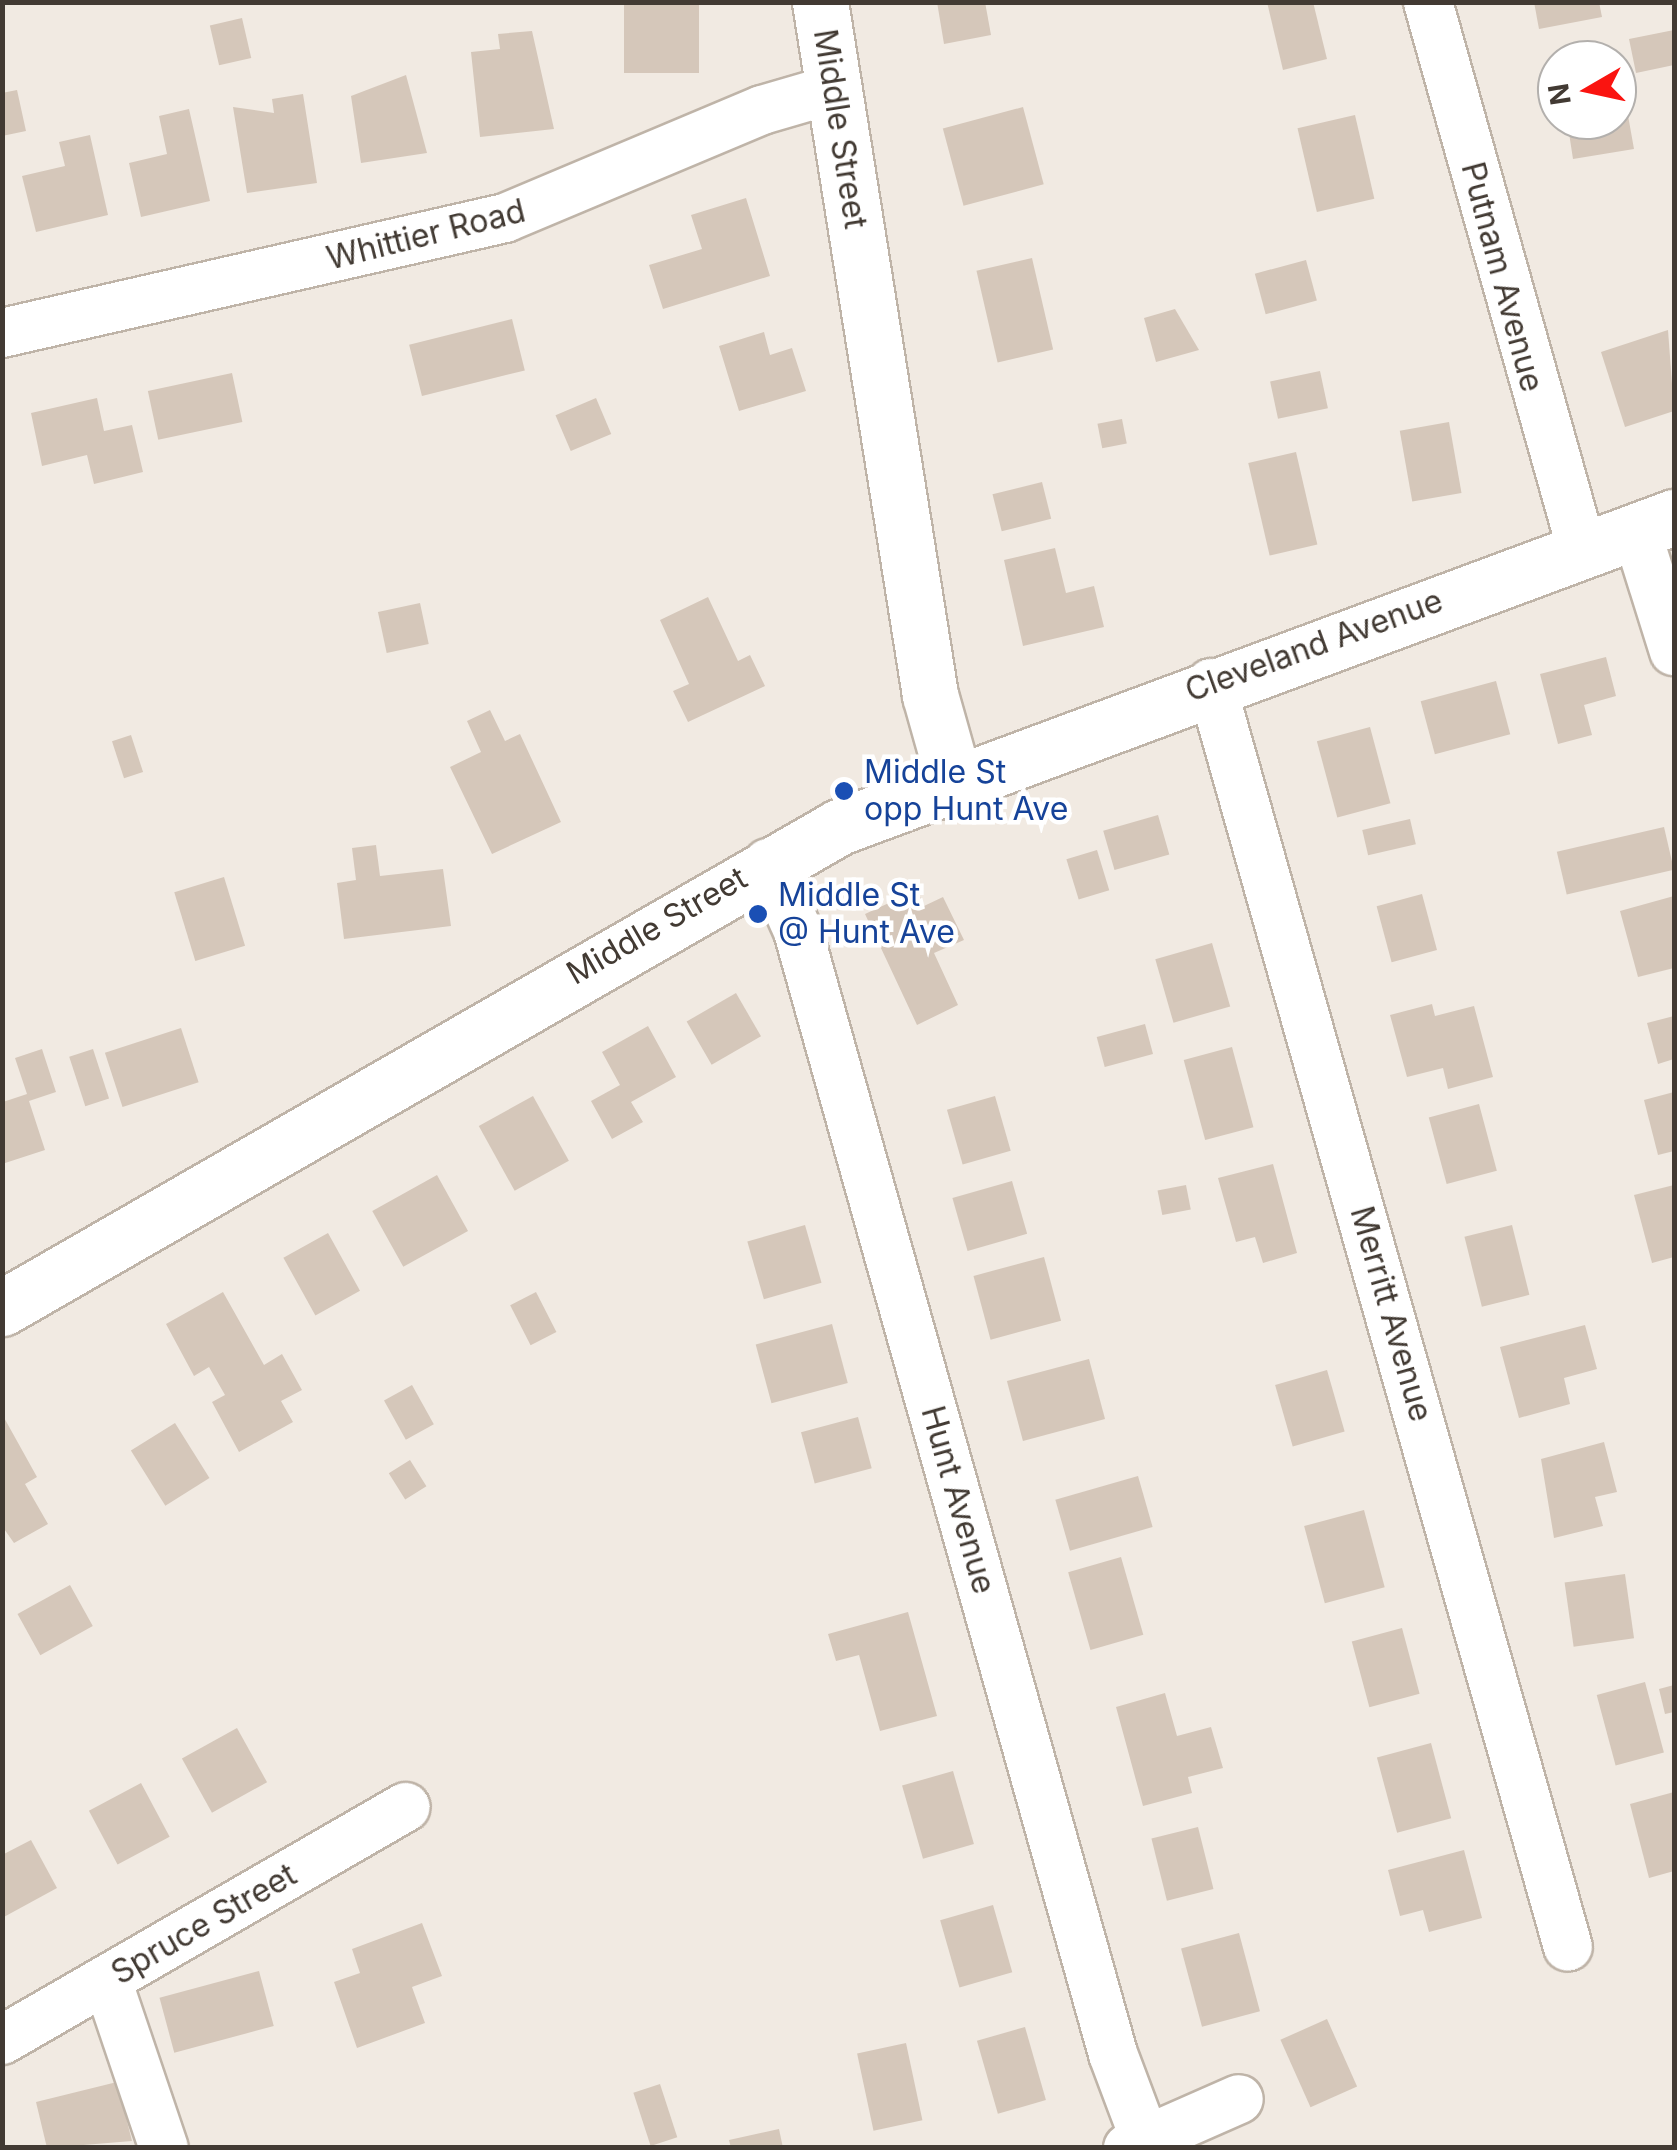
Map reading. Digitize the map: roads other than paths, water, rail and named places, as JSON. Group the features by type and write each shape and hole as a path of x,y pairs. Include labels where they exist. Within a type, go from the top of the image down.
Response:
{"street":[{"name":"Middle Street","path":"2,1308 768,863 953,777 930,695 820,2"},
{"name":"Putnam Avenue","path":"1428,2 1582,550"},
{"name":"Whittier Road","path":"2,333 505,218 762,110 834,90"},
{"name":"Cleveland Avenue","path":"953,777 1656,523"},
{"path":"1656,523 1674,651"},
{"name":"Merritt Avenue","path":"1211,683 1568,1946"},
{"name":"Hunt Avenue","path":"768,863 798,931 1137,2143"},
{"name":"Spruce Street","path":"2,2040 406,1808"},
{"path":"108,1980 164,2148"},
{"path":"1137,2143 1239,2099"}],"place":[{"name":"Middle St opp Hunt Ave","path":"844,791"},
{"name":"Middle St @ Hunt Ave","path":"758,914"}]}
